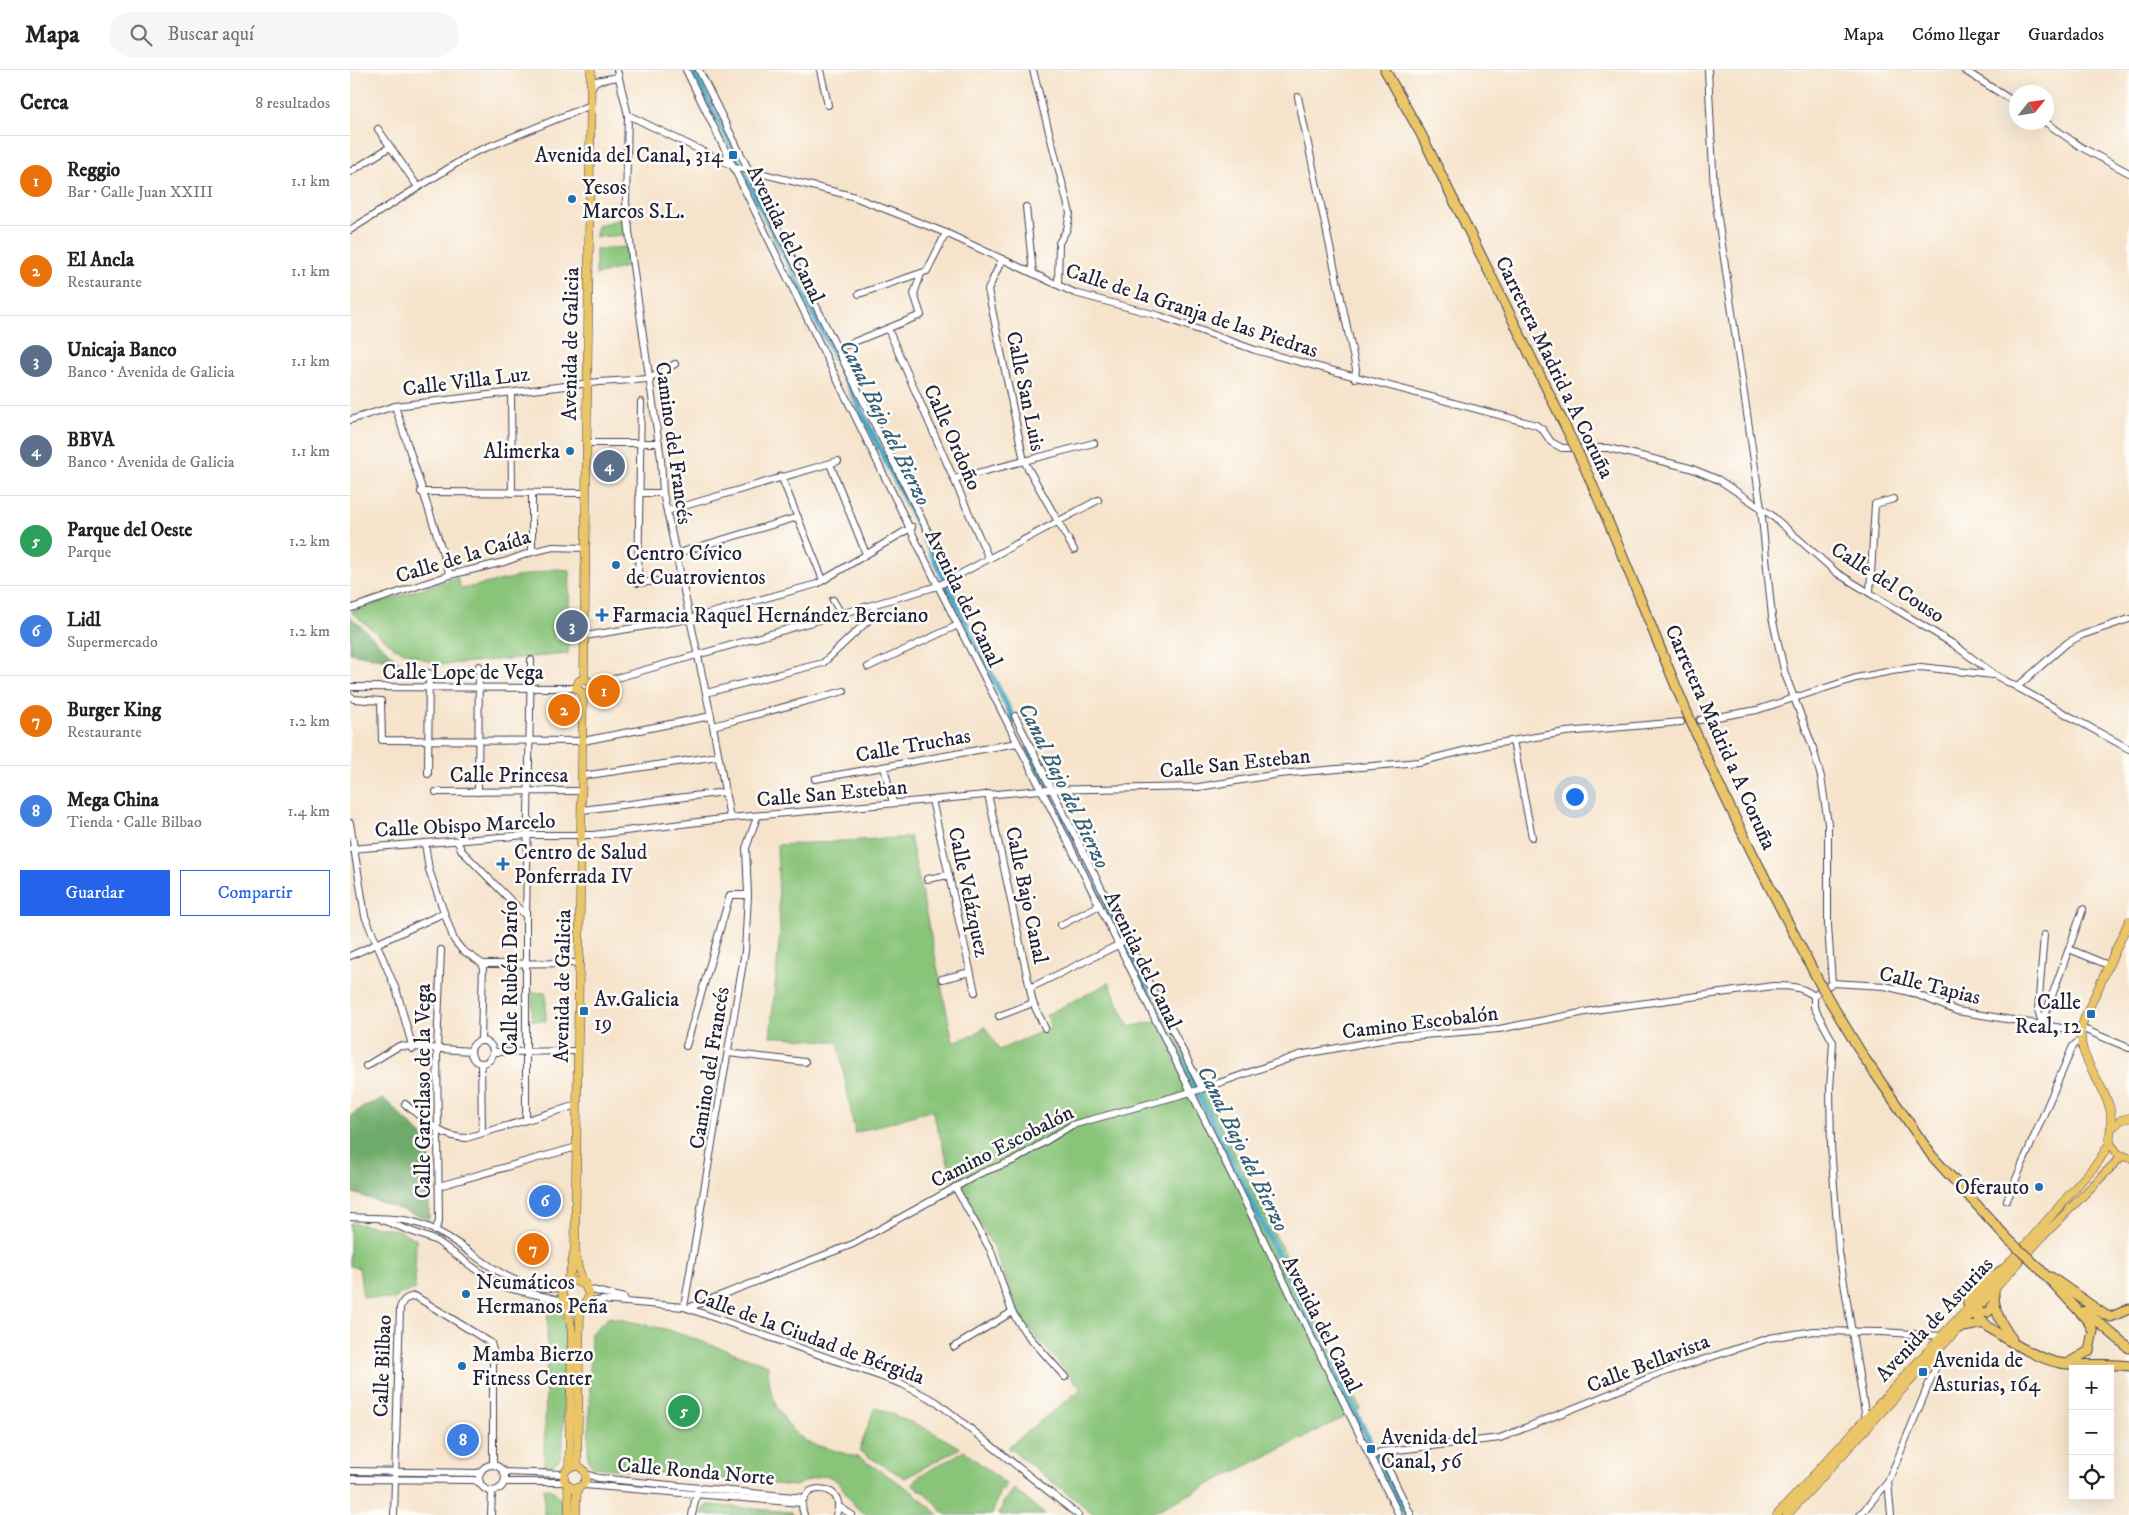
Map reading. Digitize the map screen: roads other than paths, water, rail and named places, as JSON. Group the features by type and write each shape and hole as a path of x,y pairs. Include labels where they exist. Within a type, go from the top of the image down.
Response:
{"highway":[{"name":"Carretera Madrid a A Coruña","path":"1385,70 1422,134 1569,434 1608,517 1695,733 1742,834 1828,998 1864,1059 1932,1156 2008,1238 2129,1348"},
{"path":"2039,1268 2105,1315 2111,1317 2129,1309"},
{"path":"2039,1268 2088,1321 2093,1331 2089,1351 2079,1359 2064,1364"},
{"path":"2002,1270 1969,1294 1966,1300 1984,1323 2040,1358 2064,1364 2129,1366"},
{"path":"1994,1290 1994,1304 2002,1323 2016,1343"},
{"path":"1973,1311 1988,1312 1994,1304"},
{"path":"1959,1328 1984,1323"}],"main road":[{"name":"Avenida de Galicia","path":"584,679 591,72"},
{"path":"584,679 592,685 590,691 584,694 576,688 579,681 584,679"},
{"name":"Avenida de Galicia","path":"584,694 576,1248 578,1268 587,1287"},
{"path":"2126,1157 2114,1150 2110,1143 2112,1129 2110,1108 2080,1040 2080,1029 2129,921"},
{"path":"2110,1108 2127,1118"},
{"path":"2112,1129 2117,1122 2127,1118"},
{"name":"Avenida de Asturias","path":"2002,1270 2098,1162 2110,1143"},
{"name":"Avenida de Asturias","path":"1787,1515 1973,1311 2103,1174 2126,1157"},
{"name":"Avenida de Galicia","path":"564,1286 576,1248"},
{"path":"569,1515 566,1484 570,1469 580,1314 588,1298 587,1287 574,1281 564,1286 572,1334 570,1469"},
{"path":"566,1304 576,1308 584,1305"},
{"name":"Avenida de Asturias","path":"1777,1515 1942,1336 1973,1311"},
{"path":"570,1469 586,1474 581,1487 576,1515"},
{"path":"566,1484 581,1487"}],"street":[{"name":"Avenida del Canal","path":"686,70 912,527 945,583"},
{"name":"Avenida del Canal","path":"699,70 838,348 945,583 958,625 1399,1515"},
{"path":"820,70 828,105"},
{"path":"1033,70 1070,213 1067,229 1059,244 1058,285"},
{"path":"1708,70 1714,191 1761,508 1772,617 1786,674 1821,777 1828,824 1828,926 1832,983 1814,996 1814,1007 1833,1042 1830,1089 1831,1146 1839,1252 1866,1419"},
{"path":"1964,70 2009,99"},
{"path":"591,72 617,73"},
{"path":"591,89 596,81 617,73"},
{"name":"Camino del Francés","path":"617,73 628,115 626,202 648,379 659,443 663,493 696,656 711,716 730,818"},
{"path":"1298,97 1356,369 1356,378"},
{"path":"350,230 473,153 591,106"},
{"name":"Calle de la Granja de las Piedras","path":"628,115 735,167 852,196 946,233 1075,293 1160,316 1255,350 1536,425 1557,446 1569,448"},
{"path":"2054,128 2081,147 2129,173"},
{"path":"378,129 418,188"},
{"path":"350,172 390,147"},
{"path":"1026,207 1033,273"},
{"path":"859,294 927,271 946,233"},
{"name":"Calle San Luis","path":"1002,259 988,290 1024,461 1074,550"},
{"path":"838,348 920,315 914,294 921,274"},
{"name":"Calle Ordoño","path":"888,329 990,559"},
{"path":"648,379 675,364"},
{"name":"Calle Villa Luz","path":"350,420 395,406 510,392 648,379"},
{"path":"510,392 512,493"},
{"path":"641,402 638,583 680,579"},
{"path":"395,406 421,492 450,575"},
{"path":"586,443 659,443"},
{"path":"954,479 1094,443"},
{"name":"Calle del Couso","path":"1569,448 1601,447 1690,468 1722,481 1761,508 1837,573 1953,644 1995,675 2129,749"},
{"path":"667,510 838,461"},
{"path":"830,464 866,554"},
{"path":"781,476 823,580"},
{"path":"421,492 585,492"},
{"path":"532,493 532,552"},
{"path":"640,494 663,493"},
{"path":"1870,592 1875,504 1894,499"},
{"path":"592,685 874,606 945,583 1098,500"},
{"path":"675,554 798,517"},
{"path":"585,636 689,619 817,584 912,527"},
{"name":"Calle de la Caída","path":"352,608 450,575 504,562 532,552 553,547 585,548"},
{"path":"834,600 842,615"},
{"path":"706,692 823,663 874,615 874,606"},
{"path":"2017,687 2067,643 2082,635 2129,620"},
{"path":"868,667 958,625"},
{"name":"Calle Rubén Darío","path":"526,1120 526,916 531,660"},
{"path":"478,792 479,666"},
{"path":"1700,720 1757,710 1796,699 1856,678 1916,668 1995,675"},
{"path":"428,774 429,673"},
{"name":"Calle Lope de Vega","path":"350,687 576,688"},
{"path":"713,726 844,691"},
{"path":"350,696 354,699 380,700 382,740 583,741 711,716"},
{"name":"Avenida del Canal","path":"1015,716 1202,1089"},
{"name":"Calle San Esteban","path":"581,835 730,818 988,794 1040,790 1199,787 1279,774 1374,764 1419,762 1513,741 1566,732 1681,722"},
{"path":"1513,741 1532,837"},
{"name":"Calle Truchas","path":"815,778 1017,743"},
{"path":"582,776 718,756"},
{"path":"884,767 894,804"},
{"name":"Calle Princesa","path":"436,792 582,791"},
{"path":"582,810 725,792"},
{"name":"Calle Bajo Canal","path":"988,794 1033,1002 1045,1028"},
{"name":"Calle Velázquez","path":"932,800 975,992"},
{"path":"742,817 746,820 750,833"},
{"name":"Camino del Francés","path":"686,1308 745,951 748,896 746,857 750,833 756,817"},
{"path":"350,823 352,849 365,916 397,992 414,1049"},
{"name":"Calle Obispo Marcelo","path":"352,849 527,835 581,835"},
{"path":"457,841 462,851 526,916"},
{"path":"425,843 429,870 454,940 462,950 483,964 580,962"},
{"path":"927,879 949,875"},
{"path":"686,1046 730,895 748,896"},
{"path":"1061,925 1098,906"},
{"path":"2042,1024 2084,909"},
{"path":"350,956 444,913"},
{"path":"2042,1024 2038,1010 2044,936"},
{"path":"1030,988 1118,945 1126,938"},
{"path":"2068,949 2108,965"},
{"name":"Calle Garcilaso de la Vega","path":"435,1231 439,1221 437,1050 441,950"},
{"path":"481,1040 483,964"},
{"path":"942,979 970,972"},
{"name":"Calle Tapias","path":"1832,983 1885,986 1913,993 1957,1011 2080,1029 2129,1048"},
{"name":"Camino Escobalón","path":"686,1308 854,1244 981,1173 1015,1160 1072,1125 1190,1093 1299,1055 1398,1036 1499,1029 1602,1009 1773,986 1794,986 1804,989 1814,996"},
{"path":"999,1016 1033,1002"},
{"path":"481,1040 491,1044 494,1052 490,1061 481,1063 472,1056 471,1050 473,1044 481,1040"},
{"path":"2007,1200 2073,1046 2080,1040"},
{"path":"366,1066 398,1046 414,1049 471,1050"},
{"path":"494,1052 578,1051"},
{"path":"728,1052 805,1062"},
{"path":"481,1063 482,1133"},
{"path":"405,1104 446,1136 456,1138 482,1133 578,1105"},
{"path":"439,1186 577,1147"},
{"path":"955,1187 991,1251 1012,1312 1025,1332 1065,1377"},
{"path":"350,1217 399,1220 422,1224 455,1241 485,1265 507,1278 537,1288 564,1286"},
{"path":"378,1219 437,1241 482,1274 504,1287 566,1304"},
{"name":"Calle de la Ciudad de Bérgida","path":"587,1287 638,1301"},
{"name":"Calle Bilbao","path":"395,1475 400,1308 402,1302 415,1296 491,1343 493,1350 493,1465"},
{"name":"Calle de la Ciudad de Bérgida","path":"584,1305 602,1300 638,1301 686,1308 902,1384 937,1402 1078,1515"},
{"path":"954,1347 1012,1312"},
{"name":"Calle Bellavista","path":"1371,1457 1380,1452 1442,1443 1500,1438 1659,1374 1769,1338 1814,1331 1942,1336"},
{"path":"1860,1515 1888,1482 1940,1356 1938,1350"},
{"path":"1380,1452 1411,1515"},
{"path":"350,1479 395,1475 480,1472 486,1467 493,1465 503,1472 570,1469"},
{"path":"350,1471 474,1480 485,1489 492,1491 499,1488 504,1482 503,1472"},
{"path":"480,1472 480,1483"},
{"name":"Calle Ronda Norte","path":"586,1474 598,1478 697,1491 803,1501"},
{"path":"394,1515 395,1475"},
{"path":"504,1482 566,1484"},
{"path":"1888,1482 1891,1515"},
{"name":"Calle Ronda Norte","path":"581,1487 697,1491"},
{"path":"804,1515 803,1501 813,1490 824,1489 834,1495 838,1506 837,1515"},
{"path":"491,1515 492,1491"},
{"path":"692,1515 697,1491"},
{"path":"838,1506 852,1515"}],"waterway":[{"name":"Canal Bajo del Bierzo","path":"693,70 1015,722"},
{"name":"Canal Bajo del Bierzo","path":"1028,749 1406,1515"}],"place":[{"name":"Avenida del Canal, 314","path":"733,155"},
{"name":"Yesos Marcos S.L.","path":"572,199"},
{"name":"Alimerka","path":"570,451"},
{"name":"BBVA","path":"609,466"},
{"name":"Centro Cívico de Cuatrovientos","path":"616,565"},
{"name":"Farmacia Raquel Hernández Berciano","path":"602,615"},
{"name":"Unicaja Banco","path":"572,626"},
{"name":"Reggio","path":"604,691"},
{"name":"El Ancla","path":"564,710"},
{"name":"Centro de Salud Ponferrada IV","path":"503,864"},
{"name":"Av.Galicia 19","path":"584,1011"},
{"name":"Calle Real, 12","path":"2091,1014"},
{"name":"Oferauto","path":"2039,1187"},
{"name":"Lidl","path":"545,1201"},
{"name":"Burger King","path":"533,1249"},
{"name":"Neumáticos Hermanos Peña","path":"466,1294"},
{"name":"Mamba Bierzo Fitness Center","path":"462,1366"},
{"name":"Avenida de Asturias, 164","path":"1923,1372"},
{"name":"Parque del Oeste","path":"684,1411"},
{"name":"Mega China","path":"463,1440"},
{"name":"Avenida del Canal, 56","path":"1371,1449"}]}
